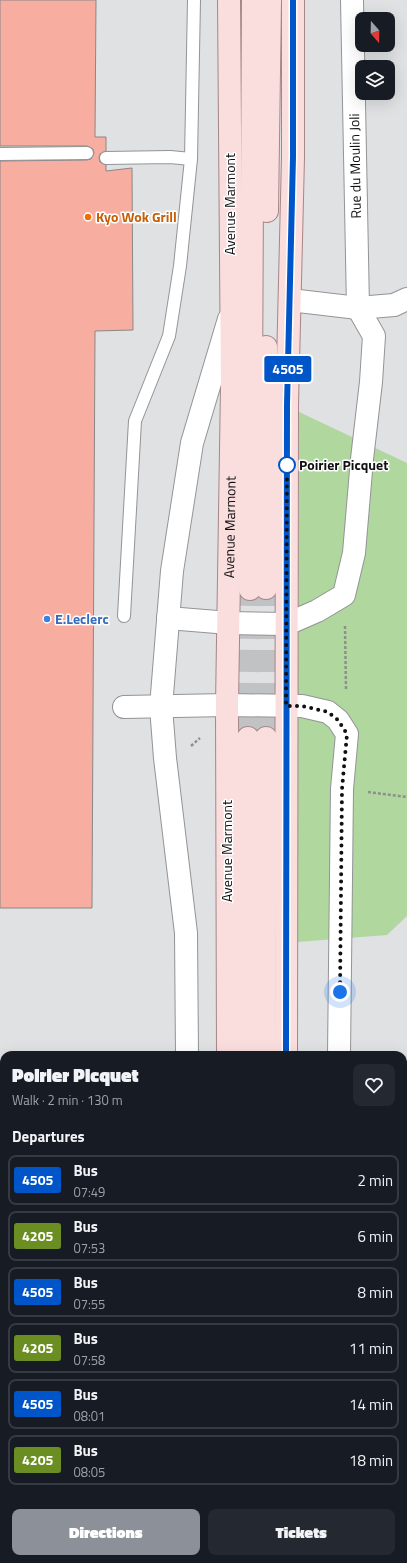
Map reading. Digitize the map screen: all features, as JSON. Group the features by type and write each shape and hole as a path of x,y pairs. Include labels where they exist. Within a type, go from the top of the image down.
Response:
{"main road":[{"name":"Avenue Marmont","path":"228,1051 227,705 232,394 229,0"},
{"name":"Avenue Marmont","path":"253,0 252,92 258,589 267,237 270,0"},
{"path":"286,1051 287,405 293,157 293,0"},
{"name":"Avenue Marmont","path":"247,1051 257,738 264,1051"}],"street":[{"name":"Rue du Moulin Joli","path":"352,0 358,308"},
{"path":"290,300 358,308 394,306 407,299"},
{"path":"168,618 229,623 287,624 317,611 344,595 354,553 362,459 372,382 374,336 358,308"},
{"path":"187,1051 186,933 165,758 161,707 172,570 192,443 231,312"},
{"path":"124,706 302,706 328,712 338,720 347,734 342,789 339,1051"}],"lane":[{"path":"124,616 135,421 169,336 180,266 191,159 194,0"},
{"path":"230,110 252,92"},
{"path":"0,154 87,152"},
{"path":"106,158 170,157 191,159"}],"path":[{"path":"344,595 347,734"},
{"path":"186,750 204,735"}],"green space":[{"path":"299,412 407,463 407,916 387,935 297,942"}],"building":[{"name":"E.Leclerc","path":"0,0 96,0 95,137 106,137 106,151 100,154 99,158 100,162 106,165 106,171 132,168 133,330 95,331 92,908 0,908 0,161 87,160 91,159 94,153 93,149 87,146 0,146"}],"tunnel":[{"path":"266,588 266,738"},
{"path":"248,738 250,589"}],"bus line":[{"name":"4505","path":"286,1051 287,405 293,157 293,0"}],"place":[{"name":"Kyo Wok Grill","path":"88,217"},
{"name":"Poirier Picquet","path":"287,465"},
{"name":"E.Leclerc","path":"47,619"}],"route":[{"path":"287,465 286,706 302,706 328,712 338,720 347,734 342,789 340,992"}]}
